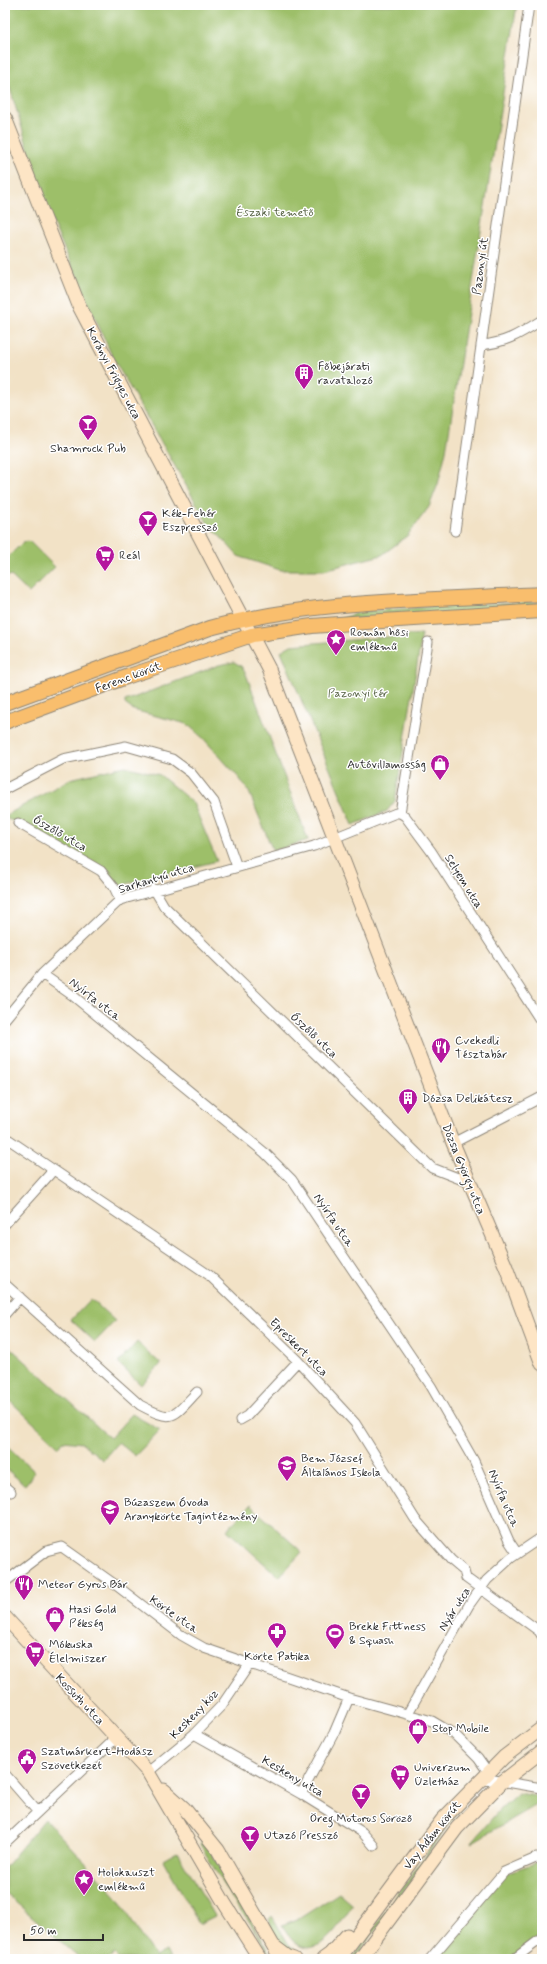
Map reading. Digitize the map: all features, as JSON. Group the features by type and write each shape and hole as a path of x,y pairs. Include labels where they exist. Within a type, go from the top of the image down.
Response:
{"main road":[{"path":"244,619 357,605 542,594"},
{"path":"252,635 312,626 542,611"},
{"name":"Ferenc körút","path":"5,703 210,628 244,619"},
{"name":"Ferenc körút","path":"5,722 151,669 252,635"}],"street":[{"name":"Pazonyi út","path":"455,531 529,5"},
{"name":"Korányi Frigyes utca","path":"5,118 80,308 244,619"},
{"path":"481,345 497,344 512,338 542,320"},
{"path":"244,619 269,669 335,838 396,813 400,813 428,642"},
{"path":"5,789 63,759 126,746 172,759 191,773 214,802 237,867"},
{"name":"Selyem utca","path":"400,813 405,816 431,851 542,1023"},
{"name":"Ószőlő utca","path":"18,822 101,871 114,887 120,900"},
{"name":"Sarkantyú utca","path":"5,1019 42,974 120,900 154,889 310,847 335,838"},
{"name":"Dózsa György utca","path":"335,838 468,1182 506,1267 542,1364"},
{"name":"Ószőlő utca","path":"154,889 164,906 432,1168 468,1182"},
{"name":"Nyírfa utca","path":"42,974 72,994 260,1148 292,1180 431,1386 474,1460 510,1541 517,1553"},
{"path":"453,1143 542,1097"},
{"path":"5,1137 51,1170 50,1174 5,1224"},
{"name":"Epreskert utca","path":"51,1170 143,1229 209,1275 298,1361 355,1423 415,1520 451,1560 464,1571 466,1578 540,1631 542,1636"},
{"path":"5,1284 140,1405 159,1415 169,1417 178,1412 197,1392"},
{"path":"5,1314 20,1297"},
{"path":"240,1420 246,1416 298,1361"},
{"name":"Nyár utca","path":"408,1713 469,1605 480,1589 487,1580 517,1553 542,1537"},
{"name":"Körte utca","path":"5,1582 46,1551 62,1547 117,1586 181,1635 204,1648 249,1665 349,1698 408,1713 432,1721 454,1734 478,1758 484,1778"},
{"name":"Kossuth utca","path":"5,1617 151,1777 184,1808 218,1850 281,1959"},
{"name":"Keskeny köz","path":"151,1777 222,1705 249,1665"},
{"path":"301,1794 334,1734 349,1698"},
{"name":"Vay Ádám körút","path":"339,1959 442,1820 513,1748 542,1728"},
{"name":"Keskeny utca","path":"194,1734 301,1794 362,1832 374,1846"},
{"path":"5,1843 37,1811 116,1738"},
{"name":"Vay Ádám körút","path":"360,1959 457,1828 502,1782 542,1751"},
{"path":"5,1774 37,1811"},
{"name":"Kossuth utca","path":"151,1777 225,1904 260,1959"},
{"path":"457,1828 460,1814 483,1791 484,1778 542,1788"},
{"path":"430,1959 504,1872 536,1858 542,1859"},
{"path":"323,1959 342,1942 376,1896 398,1879"},
{"path":"514,1959 542,1938"},
{"path":"272,1945 288,1957 294,1959"}],"green space":[{"name":"Északi temető","path":"5,5 517,5 446,451 438,484 429,507 407,536 382,555 324,570 280,570 238,556 207,522 113,358 46,208 6,75"},
{"path":"29,541 55,567 29,593 10,575 5,579 5,560 23,542"},
{"path":"542,602 525,608 338,620 360,612 371,611 471,604"},
{"name":"Pazonyi tér","path":"422,634 395,801 387,811 353,825 281,651 291,645"},
{"path":"234,662 241,666 246,674 308,840 273,851 249,792 240,779 203,738 187,724 133,710 125,704 125,701 219,665"},
{"path":"125,766 160,775 193,803 217,861 114,887 101,871 18,823 5,818 5,816 70,779"},
{"path":"91,1299 115,1321 95,1342 71,1320"},
{"path":"137,1342 161,1364 141,1385 118,1363"},
{"path":"5,1343 110,1438 132,1414 160,1430 135,1456 118,1442 103,1460 82,1443 63,1441 59,1447 5,1396"},
{"path":"5,1444 35,1472 25,1485 5,1468"},
{"path":"250,1505 302,1552 279,1577 227,1530"},
{"path":"518,1793 542,1797 542,1802 471,1843 500,1809"},
{"path":"464,1807 446,1827 409,1884 354,1959 351,1959 421,1862 444,1825"},
{"path":"45,1819 117,1897 155,1957 166,1951 170,1959 118,1959 115,1954 107,1959 81,1959 5,1893 5,1867"},
{"path":"203,1840 274,1959 272,1959 249,1921 232,1899 200,1844"},
{"path":"177,1852 215,1916 199,1924 163,1860"},
{"path":"542,1861 542,1935 509,1959 434,1959 505,1873"},
{"path":"339,1893 353,1905 328,1938 320,1944 311,1947 302,1947 290,1938 282,1925 300,1918"},
{"path":"272,1916 289,1945 300,1953 300,1956 287,1950 275,1938 269,1919"}],"place":[{"name":"Főbejárati ravatalozó","path":"304,390"},
{"name":"Shamrock Pub","path":"88,441"},
{"name":"Kék-Fehér Eszpresszó","path":"148,537"},
{"name":"Reál","path":"105,572"},
{"name":"Román hősi emlékmű","path":"336,656"},
{"name":"Autóvillamosság","path":"440,781"},
{"name":"Cvekedli Tésztabár","path":"441,1064"},
{"name":"Dózsa Delikátesz","path":"408,1115"},
{"name":"Bem József Általános Iskola","path":"287,1482"},
{"name":"Búzaszem Óvoda Aranykörte Tagintézmény","path":"110,1526"},
{"name":"Meteor Gyros Bár","path":"24,1601"},
{"name":"Hasi Gold Pékség","path":"55,1633"},
{"name":"Körte Patika","path":"277,1649"},
{"name":"Brekk Fittness & Squash","path":"335,1650"},
{"name":"Mókuska Élelmiszer","path":"35,1668"},
{"name":"Stop Mobile","path":"418,1745"},
{"name":"Szatmárkert-Hodász Szövetkezet","path":"27,1775"},
{"name":"Univerzum Üzletház","path":"400,1791"},
{"name":"Öreg Motoros Söröző","path":"361,1810"},
{"name":"Utazó Presszó","path":"250,1852"},
{"name":"Holokauszt emlékmű","path":"84,1896"}]}
